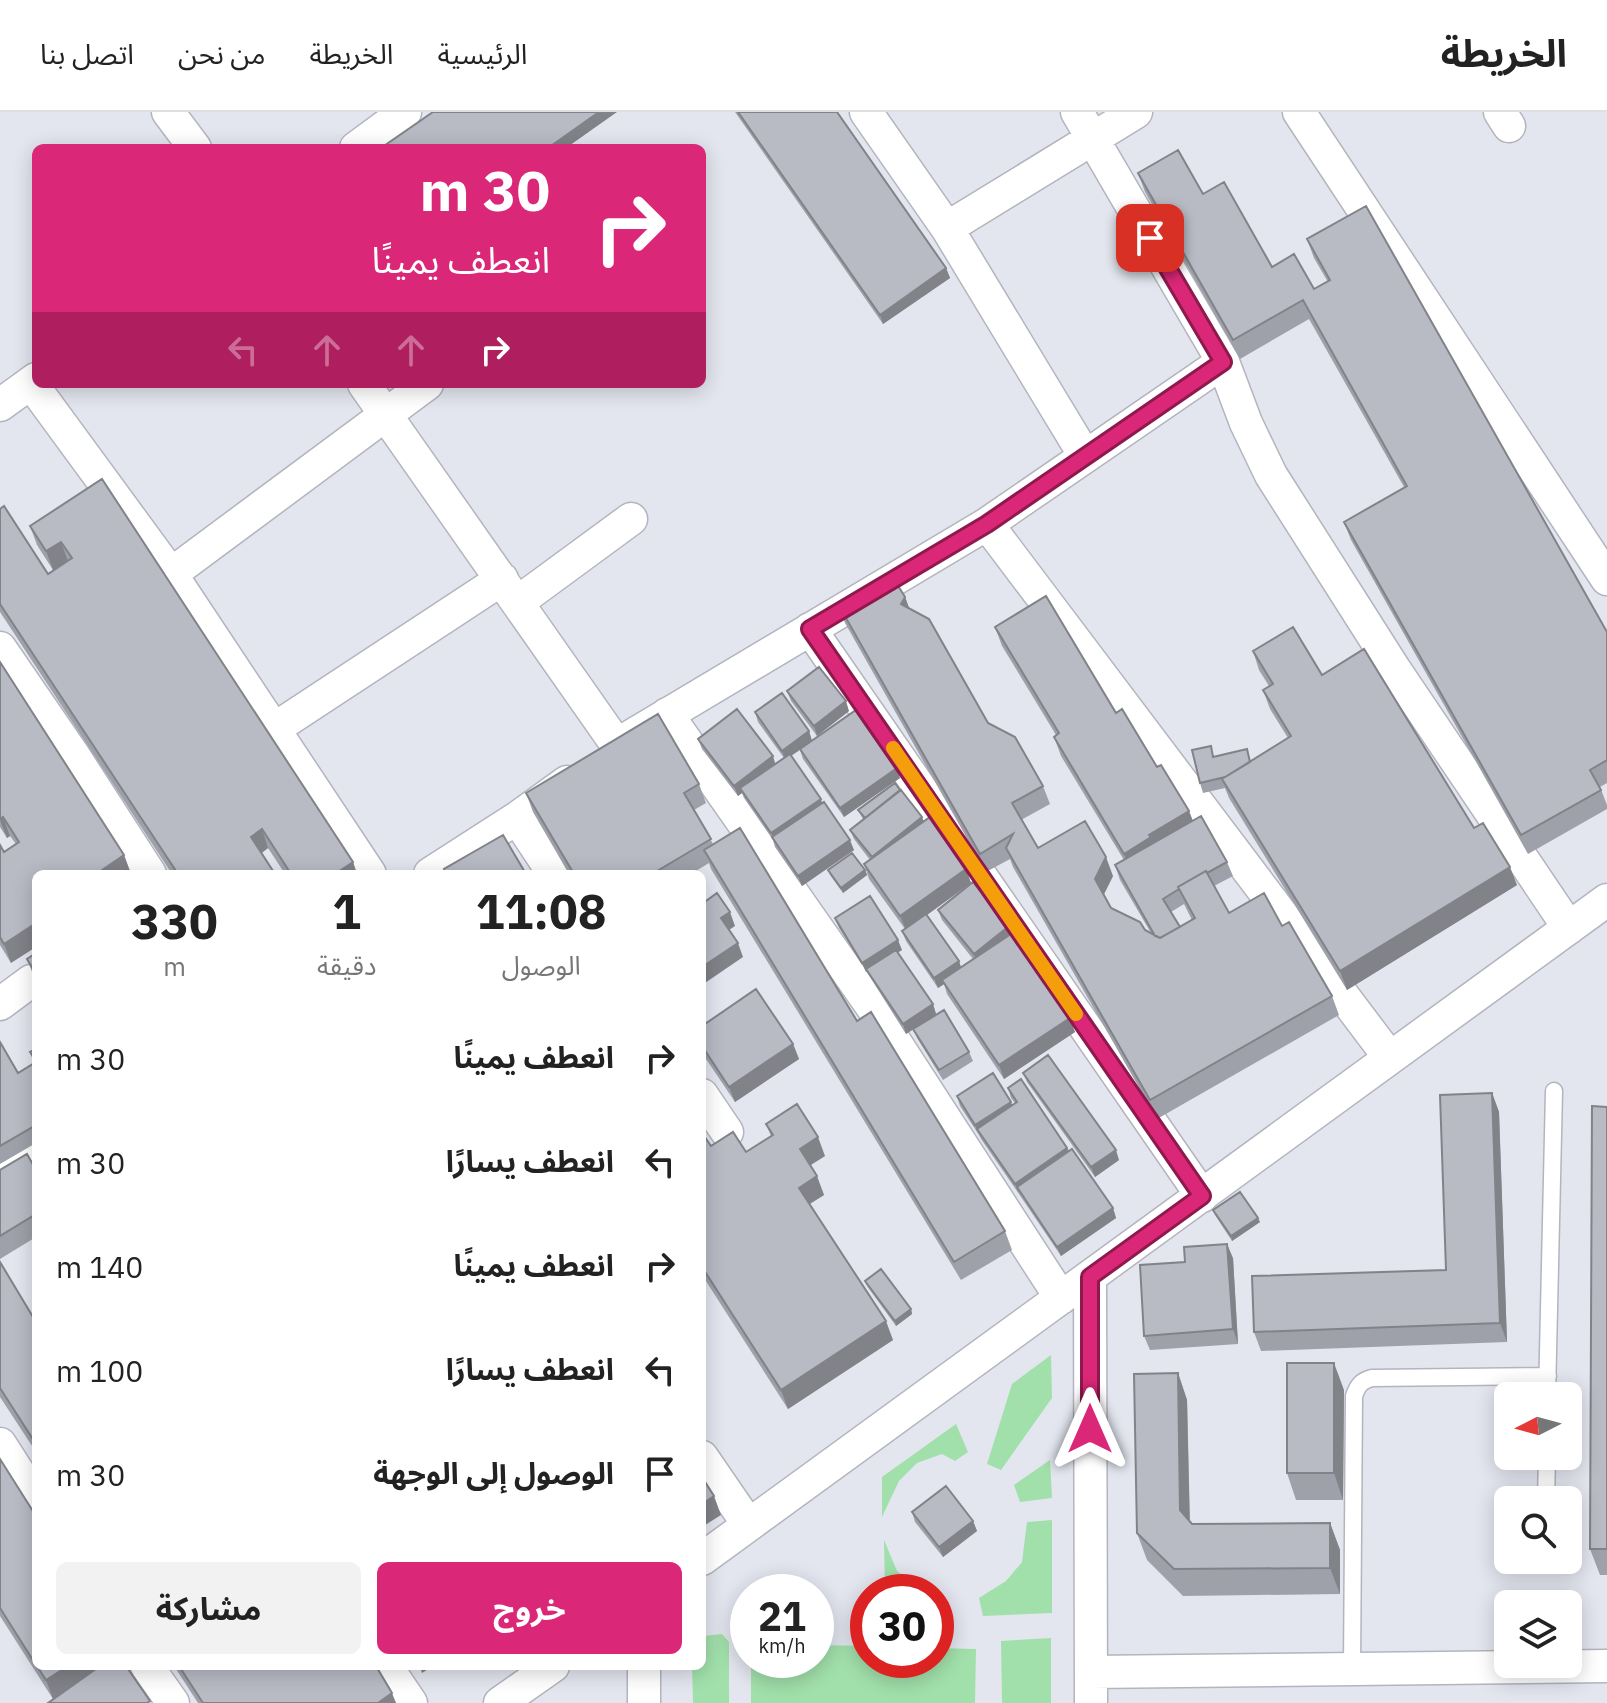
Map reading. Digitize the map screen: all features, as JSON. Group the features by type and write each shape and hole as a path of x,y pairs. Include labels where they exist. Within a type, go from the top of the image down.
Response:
{"street":[{"path":"168,112 192,144"},
{"path":"361,144 405,112"},
{"path":"866,112 947,228 1085,456"},
{"path":"947,228 1084,126 1136,112"},
{"path":"1299,112 1607,579"},
{"path":"1084,126 1223,362 1246,423 1271,475 1395,670 1569,928"},
{"path":"436,870 517,818 617,745 987,524 1223,362"},
{"path":"0,405 32,382"},
{"path":"39,388 171,574 367,870"},
{"path":"367,388 617,745"},
{"path":"171,574 422,388"},
{"path":"274,729 631,519"},
{"path":"987,524 1390,1058"},
{"path":"810,629 1202,1196"},
{"path":"0,648 147,870"},
{"path":"667,714 875,1011 1061,1298"},
{"path":"517,818 551,870"},
{"path":"706,1556 1607,900"},
{"path":"0,1004 31,981"},
{"path":"706,1101 727,1132"},
{"path":"0,1179 32,1157"},
{"path":"1090,1277 1091,1687 1352,1669 1607,1666"},
{"path":"0,1444 32,1494"},
{"path":"706,1463 748,1524"},
{"path":"150,1670 173,1703"},
{"path":"389,1670 411,1703"},
{"path":"500,1703 546,1670"},
{"path":"644,1670 644,1703"}],"lane":[{"path":"1548,1382 1554,1091"},
{"path":"1352,1669 1354,1396 1357,1386 1372,1378 1548,1376"}],"green space":[{"path":"1051,1355 1052,1398 1001,1470 987,1464 1012,1384"},
{"path":"956,1424 968,1452 955,1461 942,1454 917,1463 899,1481 882,1517 882,1477"},
{"path":"1050,1460 1052,1498 1020,1502 1014,1485"},
{"path":"1052,1520 1052,1613 983,1616 979,1598 1006,1581 1022,1562 1027,1522"},
{"path":"884,1540 901,1574 885,1574"},
{"path":"722,1634 729,1642 729,1703 693,1703 692,1670 706,1670 706,1636"},
{"path":"1051,1638 1051,1703 1002,1703 1001,1641"},
{"path":"834,1645 850,1646 850,1678 954,1678 954,1648 976,1649 975,1703 751,1703 751,1678 834,1678"}],"building":[{"path":"433,112 599,112 554,144 387,144"},
{"path":"738,112 837,112 946,268 880,315"},
{"path":"1178,150 1203,194 1224,182 1272,267 1294,254 1314,289 1330,280 1307,239 1366,206 1607,632 1607,760 1590,770 1601,790 1521,835 1344,522 1407,486 1303,300 1233,340 1138,173"},
{"path":"102,479 353,862 341,870 288,870 262,829 251,837 272,870 175,870 0,604 0,509 4,506 48,574 72,558 61,542 46,551 30,526"},
{"path":"891,574 905,597 901,604 929,619 988,723 1015,737 1043,786 1012,803 1038,848 1085,821 1106,857 1095,879 1111,908 1140,922 1145,930 1160,938 1195,918 1178,887 1206,871 1229,913 1264,893 1282,926 1289,922 1332,996 1150,1100 1006,848 1013,834 980,854 838,604"},
{"path":"1046,596 1116,713 1122,709 1157,767 1161,765 1189,811 1124,854 1054,737 1059,733 995,627"},
{"path":"1293,627 1322,675 1364,649 1474,828 1483,823 1510,867 1340,971 1222,779 1291,736 1263,690 1273,684 1253,651"},
{"path":"0,662 124,855 102,870 32,870 32,926 4,944 0,937 0,845 4,852 19,842 3,817 0,819"},
{"path":"819,667 846,701 814,726 787,691"},
{"path":"782,693 809,731 782,751 755,712"},
{"path":"737,709 773,756 734,786 698,739"},
{"path":"856,710 897,768 840,808 800,749"},
{"path":"658,714 699,784 684,793 711,839 659,870 572,870 526,793"},
{"path":"1211,746 1213,757 1247,749 1250,762 1225,777 1200,783 1192,750"},
{"path":"790,754 821,799 771,833 740,788"},
{"path":"895,783 900,790 865,818 858,810"},
{"path":"901,790 922,817 872,857 850,830"},
{"path":"824,802 850,840 798,876 772,837"},
{"path":"1201,816 1227,862 1178,887 1163,899 1180,927 1160,938 1155,936 1115,865"},
{"path":"930,817 966,869 900,916 864,864"},
{"path":"740,828 857,1021 871,1012 1005,1231 954,1262 704,850"},
{"path":"503,835 524,870 444,870"},
{"path":"852,853 865,870 841,888 828,870"},
{"path":"973,882 1009,926 974,954 938,910"},
{"path":"717,893 730,912 721,918 738,943 706,964 706,901"},
{"path":"870,896 898,940 862,963 835,918"},
{"path":"926,914 959,961 934,978 902,931"},
{"path":"1014,932 1070,1018 999,1065 942,980"},
{"path":"896,950 933,1004 903,1024 866,969"},
{"path":"756,989 793,1044 729,1087 706,1052 706,1023"},
{"path":"944,1010 969,1052 939,1070 913,1029"},
{"path":"0,1042 18,1073 32,1064 32,1127 0,1146"},
{"path":"1048,1055 1116,1150 1091,1167 1023,1073"},
{"path":"993,1073 1011,1102 975,1125 957,1096"},
{"path":"1021,1079 1067,1148 1015,1184 977,1129 1017,1102 1008,1088"},
{"path":"1492,1093 1500,1323 1254,1332 1252,1276 1446,1270 1440,1095"},
{"path":"797,1104 818,1137 800,1149 817,1176 799,1188 886,1321 781,1390 706,1273 706,1139 711,1146 733,1132 746,1152 773,1135 766,1124"},
{"path":"1592,1106 1607,1107 1607,1549 1590,1549"},
{"path":"1072,1149 1113,1208 1057,1247 1017,1187"},
{"path":"27,1154 32,1163 32,1216 0,1236 0,1170"},
{"path":"1240,1192 1258,1218 1231,1236 1213,1210"},
{"path":"1227,1244 1233,1329 1144,1336 1140,1265 1185,1262 1184,1247"},
{"path":"0,1262 32,1315 32,1438 0,1388"},
{"path":"881,1269 911,1309 895,1321 865,1281"},
{"path":"1287,1363 1334,1363 1334,1473 1287,1473"},
{"path":"1178,1373 1180,1510 1192,1524 1330,1523 1330,1568 1174,1569 1137,1533 1134,1374"},
{"path":"0,1459 32,1510 32,1659 0,1608"},
{"path":"706,1483 714,1496 706,1501"},
{"path":"946,1486 973,1521 939,1547 912,1512"},
{"path":"40,1670 62,1670 46,1680"},
{"path":"94,1670 129,1670 150,1701 147,1703 48,1703"},
{"path":"182,1670 378,1670 392,1693 378,1703 203,1703"}],"slow traffic":[{"path":"893,748 1076,1014"}],"route":[{"path":"1090,1429 1090,1277 1202,1196 810,629 987,524 1223,362 1150,238"}]}
